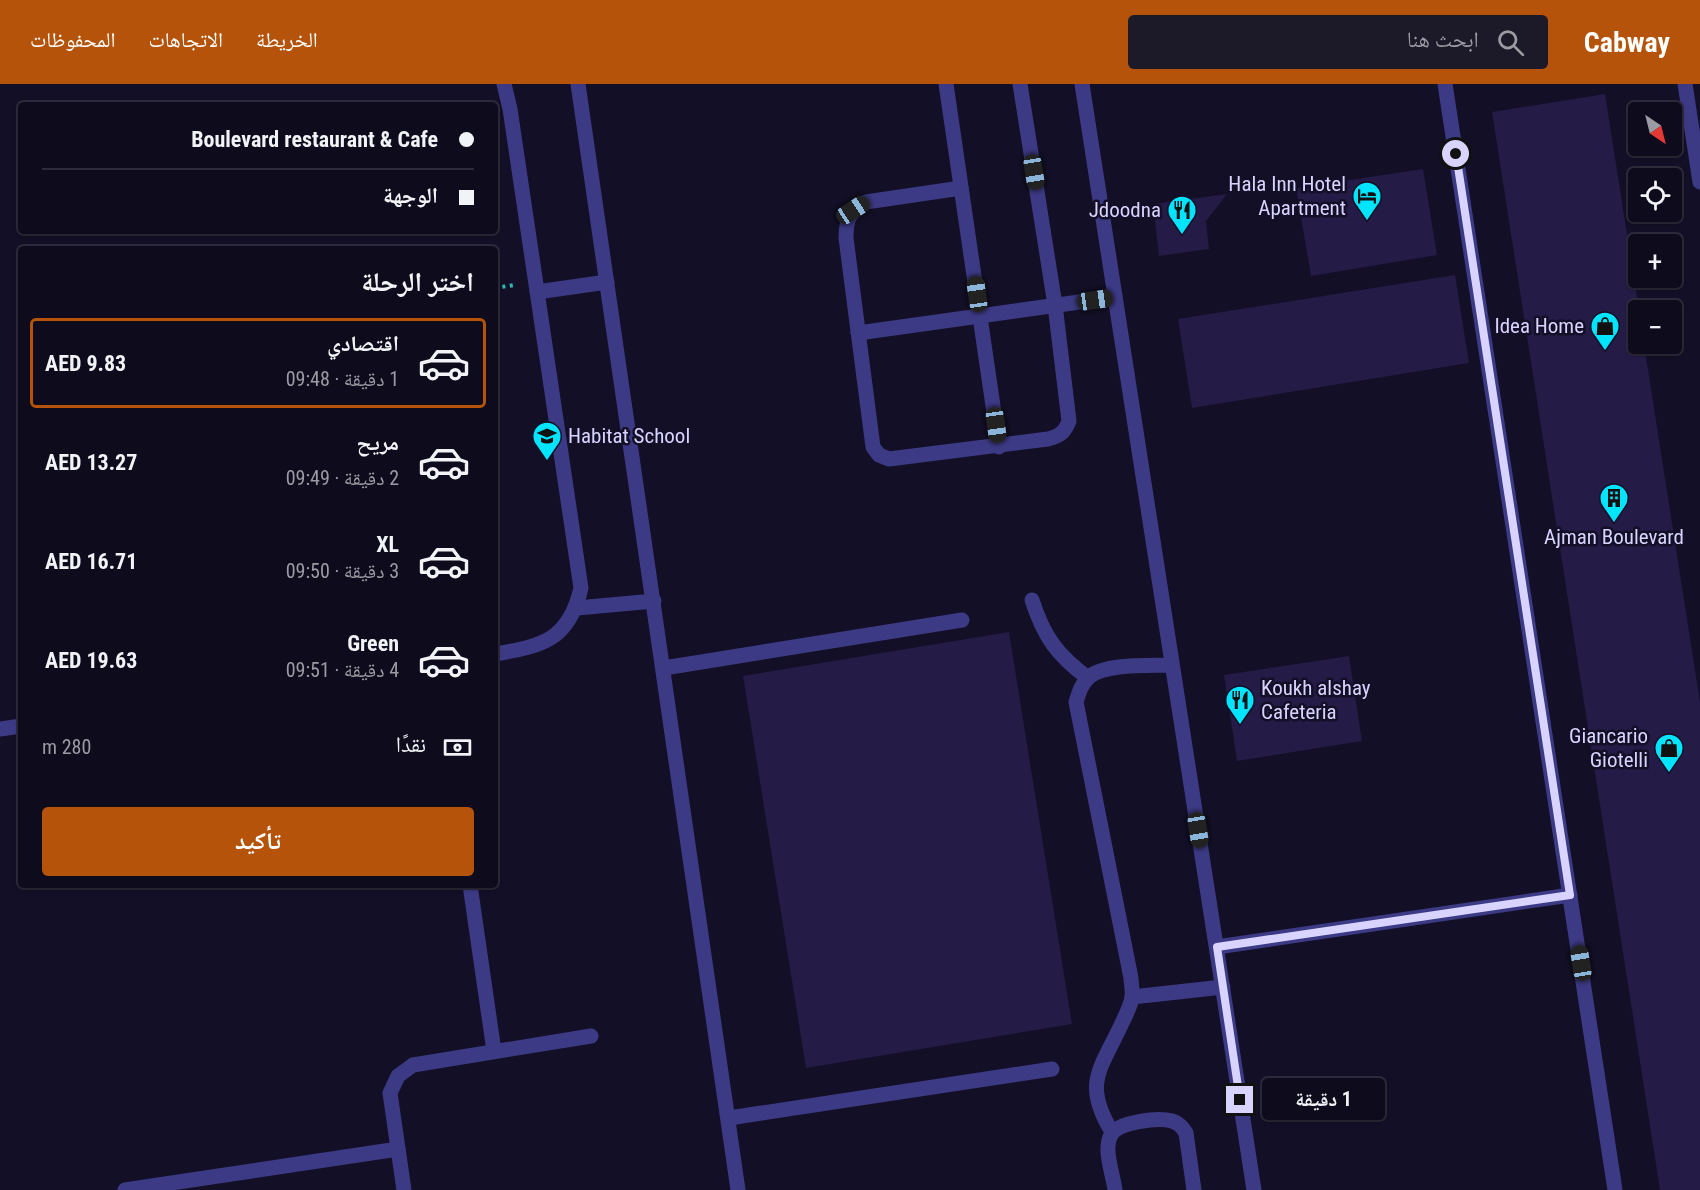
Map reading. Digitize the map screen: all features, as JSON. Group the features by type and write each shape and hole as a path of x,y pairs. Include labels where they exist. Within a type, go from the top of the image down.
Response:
{"street":[{"path":"498,653 529,648 548,640 566,627 577,608 581,588 504,84"},
{"path":"578,84 738,1190"},
{"path":"946,84 999,447"},
{"path":"961,188 866,202 853,210 846,224 873,447 879,455 889,459 999,447 1058,437 1065,430 1069,421 1055,305 1020,84"},
{"path":"1082,84 1254,1190"},
{"path":"1445,84 1615,1190"},
{"path":"1685,84 1696,130 1700,182"},
{"path":"537,292 607,282"},
{"path":"858,333 1115,297"},
{"path":"1032,600 1039,623 1051,644 1067,662 1088,678"},
{"path":"577,608 654,601"},
{"path":"664,668 962,620"},
{"path":"1112,1132 1101,1114 1097,1101 1096,1082 1100,1064 1118,1032 1132,997 1131,978 1076,702 1080,689 1088,678 1100,671 1172,665"},
{"path":"0,729 18,726"},
{"path":"470,888 494,1051"},
{"path":"1217,947 1570,895"},
{"path":"1132,997 1223,987"},
{"path":"404,1190 390,1093 398,1076 413,1065 591,1036"},
{"path":"729,1118 1052,1069"},
{"path":"1115,1190 1108,1142 1112,1132 1120,1126 1151,1121 1172,1121 1180,1125 1186,1133 1194,1190"},
{"path":"125,1190 398,1149"}],"building":[{"name":"Ajman Boulevard","path":"1605,94 1628,240 1628,288 1636,288 1637,300 1628,300 1628,354 1646,354 1700,702 1700,1190 1660,1190 1492,112"},
{"name":"Hala Inn Hotel Apartment","path":"1423,169 1437,255 1311,276 1296,188"},
{"name":"Jdoodna","path":"1227,194 1206,221 1209,249 1159,256 1153,204"},
{"path":"1455,275 1469,363 1192,408 1178,319"},
{"path":"1009,632 1072,1024 806,1068 743,676"},
{"path":"1349,656 1362,741 1237,761 1224,675"}],"place":[{"name":"Hala Inn Hotel Apartment","path":"1367,222"},
{"name":"Jdoodna","path":"1182,236"},
{"name":"Idea Home","path":"1605,352"},
{"name":"Habitat School","path":"547,462"},
{"name":"Ajman Boulevard","path":"1614,524"},
{"name":"Koukh alshay Cafeteria","path":"1240,726"},
{"name":"Giancario Giotelli","path":"1669,774"}],"route":[{"path":"1240,1100 1217,947 1570,895 1456,154"}]}
